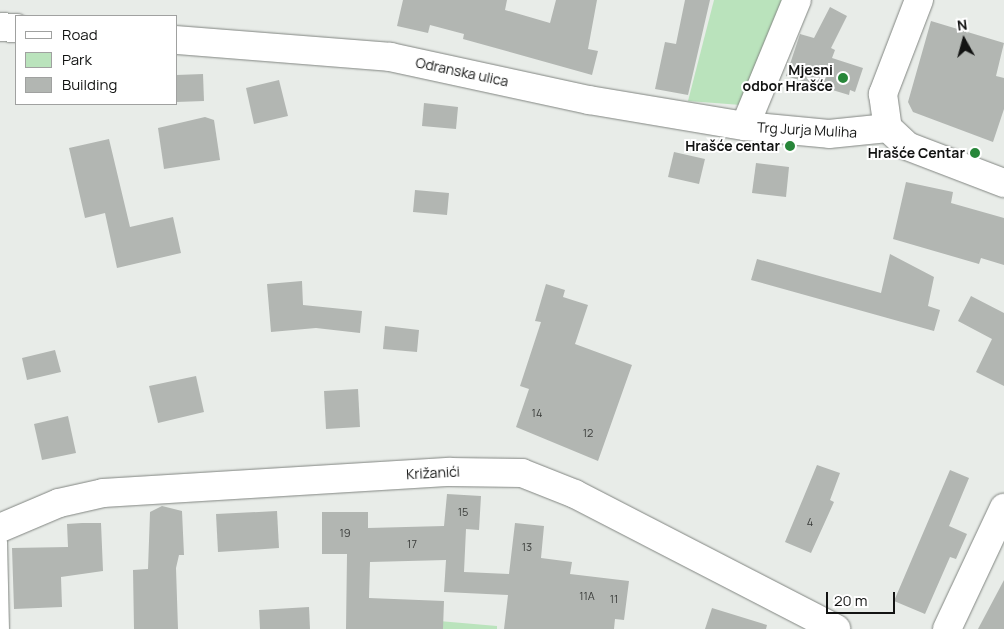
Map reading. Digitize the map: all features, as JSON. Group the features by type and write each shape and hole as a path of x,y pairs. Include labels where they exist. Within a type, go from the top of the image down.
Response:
{"street":[{"path":"745,126 797,0"},
{"path":"919,0 884,94 888,128 907,146 1004,183"},
{"path":"0,27 15,28"},
{"name":"Odranska ulica","path":"178,40 390,57 589,100 745,126"},
{"name":"Trg Jurja Muliha","path":"745,126 829,134 888,128"},
{"name":"Križanići","path":"0,528 59,502 103,493 450,472 522,473 575,494 836,629"},
{"path":"947,629 1004,508"}],"lane":[{"path":"0,542 2,629"}],"green space":[{"path":"714,0 784,0 741,105 688,101"},
{"path":"439,621 497,626 497,629 438,629"}],"building":[{"path":"403,0 507,0 505,10 550,23 556,0 597,0 588,49 598,51 592,75 463,39 464,34 430,25 428,33 397,26"},
{"path":"685,0 710,0 688,95 655,89 665,42 676,44"},
{"path":"830,7 847,16 831,48 835,50 832,58 863,68 855,92 850,90 849,95 786,76 800,34 814,38"},
{"path":"931,21 1004,43 996,76 1004,78 1004,109 993,142 913,112 908,102"},
{"path":"203,74 204,101 178,102 178,75"},
{"path":"279,80 288,116 254,124 246,88"},
{"path":"424,103 458,107 456,129 422,126"},
{"path":"205,117 214,120 220,160 164,169 158,128"},
{"path":"109,139 130,227 173,217 181,253 117,268 105,213 85,218 69,148"},
{"path":"674,152 705,159 699,184 668,177"},
{"path":"756,163 789,167 786,197 752,193"},
{"path":"906,182 953,192 951,203 1004,218 1004,265 981,258 979,264 893,239"},
{"path":"415,190 449,193 447,215 413,212"},
{"path":"890,254 934,277 928,306 940,310 934,331 751,280 757,259 881,293"},
{"path":"302,281 303,305 362,311 360,333 316,328 271,332 267,284"},
{"path":"546,284 565,290 563,297 588,305 575,344 632,365 598,461 516,427 529,389 520,386 541,322 535,321"},
{"path":"971,296 1004,313 1004,386 976,372 992,339 958,321"},
{"path":"385,326 419,330 417,352 383,349"},
{"path":"55,350 61,372 27,380 22,358"},
{"path":"196,376 204,412 158,423 149,386"},
{"path":"358,389 360,427 326,429 324,391"},
{"path":"68,416 76,453 42,460 34,424"},
{"path":"817,465 840,473 830,500 834,502 811,553 785,542"},
{"path":"950,470 969,478 949,526 967,534 956,559 950,557 925,614 894,601"},
{"path":"447,494 481,496 479,530 466,529 464,572 509,574 515,523 544,526 541,558 572,562 570,574 629,581 624,620 615,619 614,629 504,629 508,595 444,592 446,560 370,562 369,598 444,601 443,629 346,629 347,554 322,554 322,512 368,512 368,528 444,526"},
{"path":"162,506 182,511 184,555 179,555 176,568 178,629 134,629 133,570 148,569 150,512"},
{"path":"277,511 279,548 218,552 216,514"},
{"path":"101,523 103,571 61,577 62,607 14,609 12,548 68,547 67,524"},
{"path":"1004,580 1004,629 978,629"},
{"path":"309,607 310,629 260,629 259,610"},
{"path":"712,608 767,625 766,629 705,629"}],"place":[{"name":"Mjesni odbor Hrašće","path":"843,78"},
{"name":"Hrašće centar","path":"790,146"},
{"name":"Hrašće Centar","path":"975,153"}]}
